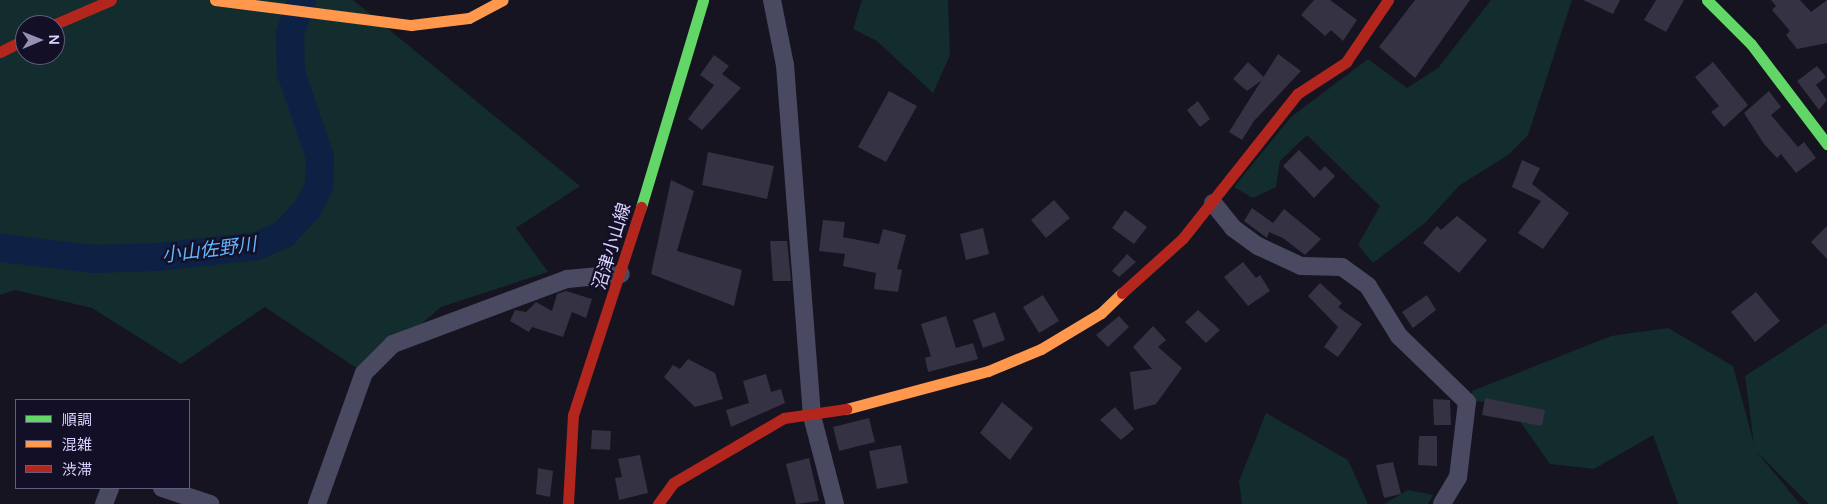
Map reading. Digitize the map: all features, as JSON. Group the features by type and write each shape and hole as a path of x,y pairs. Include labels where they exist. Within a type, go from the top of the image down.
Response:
{"street":[{"path":"65,18 89,3 111,0"},
{"path":"215,0 411,26 469,18 503,0"},
{"name":"沼津小山線","path":"568,504 573,415 621,274 703,0"},
{"path":"772,0 785,66 812,416 835,504"},
{"path":"658,504 673,483 784,418 812,416 988,370 1041,349 1101,313 1128,291 1214,203 1297,94 1346,62 1388,0"},
{"path":"1708,0 1751,44 1827,144"},
{"path":"0,52 15,44"},
{"path":"1214,203 1233,228 1258,246 1301,266 1342,267 1368,286 1399,336 1467,402 1458,477 1442,504"},
{"path":"317,504 364,373 392,344 568,279 621,274"},
{"path":"104,504 110,489"},
{"path":"165,489 210,504"}],"green space":[{"path":"0,0 353,0 580,186 516,228 548,272 441,307 364,373 265,307 181,364 92,308 15,290 0,295"},
{"path":"862,0 948,0 950,55 933,93 877,41 853,29"},
{"path":"1491,0 1572,0 1528,135 1508,155 1460,185 1425,223 1373,263 1358,245 1380,206 1307,135 1280,161 1276,187 1253,198 1234,187 1291,117 1368,59 1407,88 1438,68"},
{"path":"1827,323 1827,504 1809,504 1756,451 1800,504 1678,504 1653,435 1594,469 1550,464 1507,403 1473,401 1472,391 1611,336 1668,328 1733,366 1754,444 1745,376"},
{"path":"1266,413 1348,460 1368,504 1242,504 1239,481"},
{"path":"1408,490 1433,495 1428,504 1384,504"}],"building":[{"path":"1314,0 1330,0 1357,20 1343,41 1331,30 1325,36 1301,15"},
{"path":"1415,0 1470,0 1415,78 1379,47"},
{"path":"1583,0 1620,0 1613,14"},
{"path":"1656,0 1684,0 1666,32 1644,20"},
{"path":"1771,0 1800,0 1811,12 1827,0 1827,43 1797,49 1786,35 1790,31 1772,10 1776,6"},
{"path":"1278,54 1301,71 1254,121 1242,140 1229,132"},
{"path":"714,55 729,66 722,74 741,88 702,130 688,119 714,85 700,75"},
{"path":"1248,62 1265,78 1247,91 1233,79"},
{"path":"1713,62 1748,105 1724,127 1711,112 1719,106 1695,77"},
{"path":"1817,66 1826,77 1816,85 1827,100 1819,110 1797,81"},
{"path":"889,91 917,106 886,162 858,147"},
{"path":"1769,91 1781,107 1771,115 1798,147 1804,142 1816,158 1796,173 1781,154 1777,158 1764,144 1744,113"},
{"path":"1198,101 1210,119 1200,127 1187,110"},
{"path":"1299,150 1320,171 1325,166 1335,176 1314,198 1283,166"},
{"path":"708,152 774,166 767,199 702,185"},
{"path":"1522,160 1540,168 1532,184 1569,213 1543,249 1518,233 1541,201 1512,187"},
{"path":"671,180 694,191 677,251 742,270 734,306 651,274"},
{"path":"1054,200 1070,218 1046,238 1031,220"},
{"path":"1252,208 1273,223 1284,209 1321,239 1305,255 1283,238 1269,232 1267,238 1244,221"},
{"path":"1125,210 1147,227 1134,244 1112,228"},
{"path":"1457,216 1487,240 1459,273 1423,243 1437,226 1441,230"},
{"path":"823,220 845,222 843,237 879,244 883,229 906,235 897,269 902,270 898,292 874,289 876,273 843,266 845,254 819,251"},
{"path":"1827,226 1827,259 1811,242"},
{"path":"983,228 989,254 966,260 960,234"},
{"path":"770,241 787,241 791,281 773,281"},
{"path":"1127,254 1136,262 1119,277 1112,271"},
{"path":"1243,262 1256,278 1260,275 1270,291 1248,306 1224,277"},
{"path":"1320,283 1342,303 1338,307 1362,324 1338,357 1324,347 1338,327 1308,296"},
{"path":"566,291 592,299 586,318 572,312 563,337 532,327 529,332 510,321 515,310 526,312 536,302 552,311 557,294"},
{"path":"1756,292 1780,321 1755,342 1731,312"},
{"path":"1043,295 1059,321 1039,333 1023,307"},
{"path":"1427,295 1436,310 1413,328 1402,312"},
{"path":"1198,310 1220,330 1206,343 1185,322"},
{"path":"995,312 1005,340 983,348 973,320"},
{"path":"946,316 956,348 973,343 978,359 928,372 925,358 931,356 921,324"},
{"path":"1119,316 1129,327 1108,347 1096,335"},
{"path":"1153,326 1166,340 1158,347 1182,368 1156,404 1134,410 1130,372 1152,369 1133,347"},
{"path":"688,359 715,373 723,399 695,407 664,377 673,365 680,369"},
{"path":"766,374 771,392 781,389 785,403 731,427 726,410 749,403 743,381"},
{"path":"1485,398 1545,410 1542,426 1482,415"},
{"path":"1433,399 1450,400 1451,425 1434,425"},
{"path":"1002,402 1033,428 1010,460 980,433"},
{"path":"1115,407 1134,429 1121,440 1100,420"},
{"path":"869,418 875,442 839,451 833,427"},
{"path":"592,430 611,431 610,450 591,449"},
{"path":"1419,436 1437,436 1437,466 1418,465"},
{"path":"901,445 908,483 877,489 869,451"},
{"path":"640,455 648,493 619,500 615,478 622,477 618,459"},
{"path":"809,458 819,501 796,504 786,464"},
{"path":"1393,462 1401,494 1384,498 1376,465"},
{"path":"538,468 553,471 550,497 536,494"}],"waterway":[{"name":"小山佐野川","path":"0,248 95,259 158,257 257,246 284,234 308,208 319,186 320,157 291,73 290,33 302,0"}],"traffic: fast":[{"path":"641,207 703,0"},
{"path":"1707,0 1751,44 1827,144"}],"traffic: slow":[{"path":"215,0 411,25 469,18 503,0"},
{"path":"846,409 988,371 1041,349 1101,313 1122,293"}],"traffic: jam":[{"path":"65,20 111,0"},
{"path":"1122,293 1183,238 1297,94 1346,62 1388,0"},
{"path":"0,52 15,44"},
{"path":"568,504 573,415 641,207"},
{"path":"658,504 673,483 784,418 846,409"}]}
